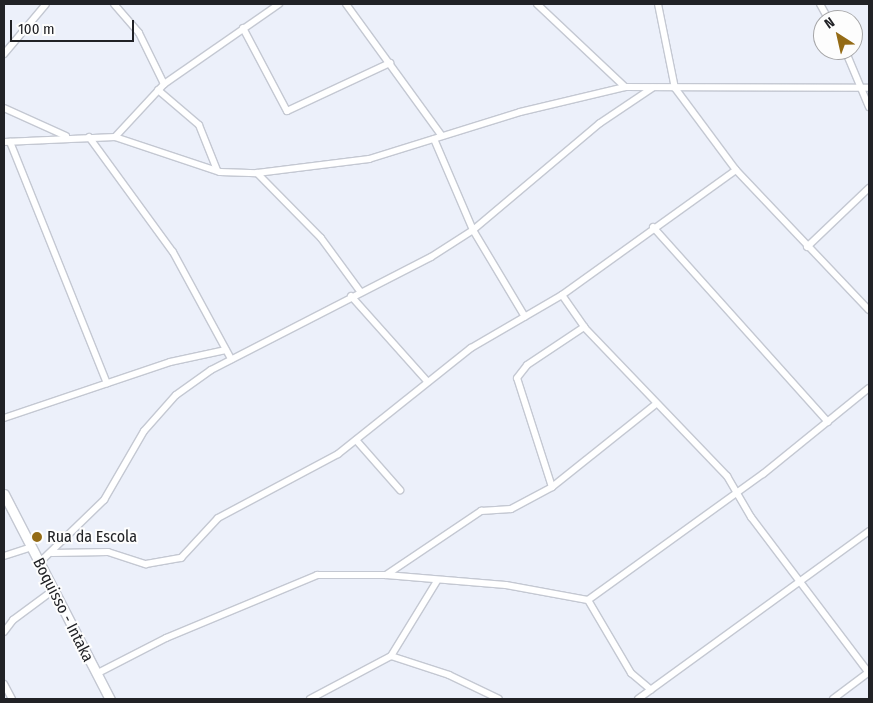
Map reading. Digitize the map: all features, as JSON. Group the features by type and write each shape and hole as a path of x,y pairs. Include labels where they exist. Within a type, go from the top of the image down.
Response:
{"street":[{"path":"4,54 46,4"},
{"path":"114,4 139,33 164,84"},
{"path":"116,137 164,84 279,4"},
{"path":"346,4 442,136"},
{"path":"537,4 625,87"},
{"path":"658,4 675,88 736,170 807,247 869,310"},
{"path":"243,28 287,111 390,63"},
{"path":"848,60 858,88 869,107"},
{"path":"107,383 7,142 67,137 116,137 217,170 257,173 334,166 625,87 869,88"},
{"path":"39,563 52,553 104,500 156,414 231,359 360,290 430,257 473,230 600,123 652,88"},
{"path":"158,90 199,125 217,170"},
{"path":"4,108 67,137"},
{"path":"89,137 173,252 231,359"},
{"path":"434,139 473,230 525,317"},
{"path":"52,553 108,552 146,564 181,558 218,518 356,440 471,348 562,294 653,227 736,170"},
{"path":"257,173 321,238 360,290"},
{"path":"807,247 869,188"},
{"path":"653,227 828,422"},
{"path":"562,294 584,327 656,404 716,462 735,492 869,672 833,699"},
{"path":"351,296 428,382"},
{"path":"552,487 517,378 527,364 584,327"},
{"path":"4,418 107,383 226,350"},
{"path":"96,674 166,638 305,578 386,575 437,581 506,585 588,600 828,422 869,388"},
{"path":"386,575 482,511 511,509 552,487 656,404"},
{"path":"356,440 400,490"},
{"name":"Boquisso - Intaka","path":"4,494 52,591 110,699"},
{"path":"638,699 802,582 869,531"},
{"path":"4,556 31,547"},
{"path":"310,699 391,656 437,581"},
{"path":"4,632 13,620 52,591"},
{"path":"588,600 631,673 651,690"},
{"path":"391,656 449,675 499,699"},
{"path":"4,684 12,699"}],"place":[{"name":"Rua da Escola","path":"37,537"}]}
